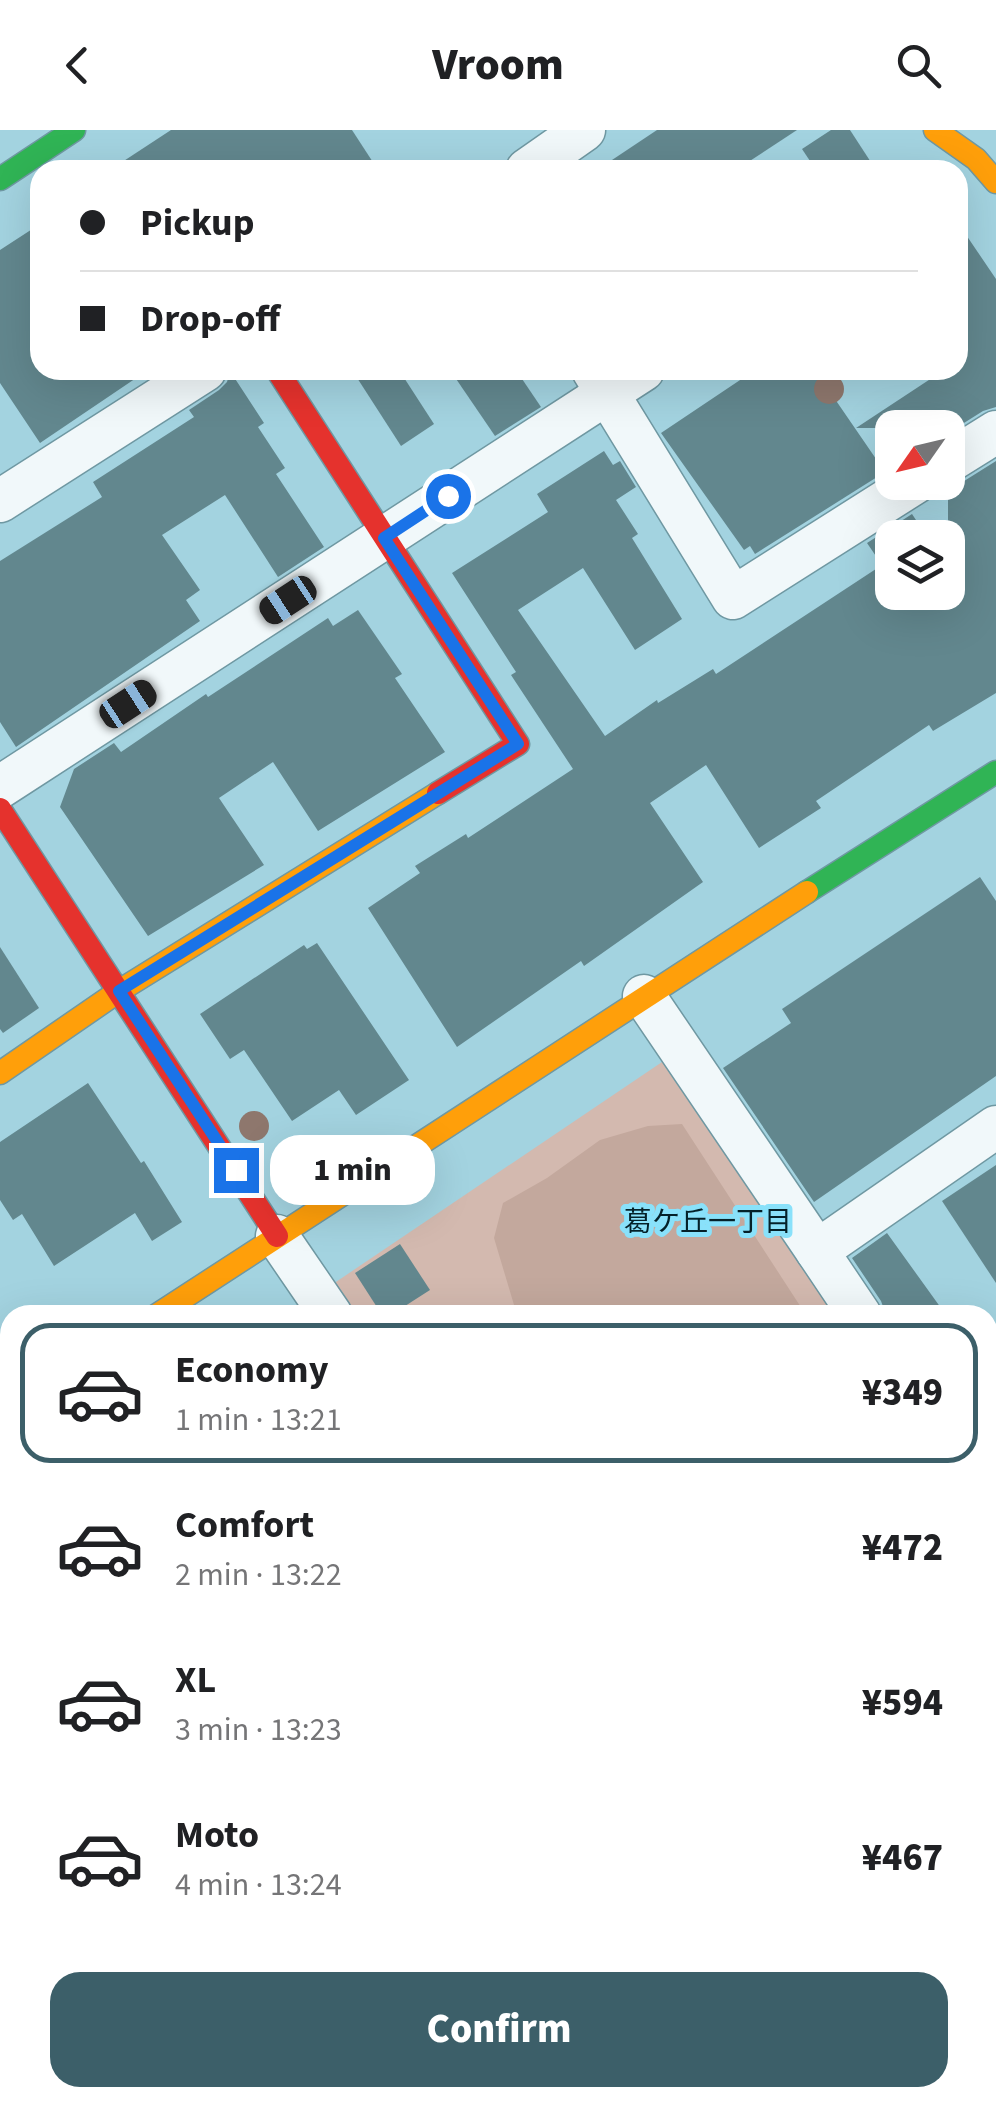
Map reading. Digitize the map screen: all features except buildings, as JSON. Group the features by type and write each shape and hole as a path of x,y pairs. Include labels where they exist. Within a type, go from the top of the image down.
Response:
{"street":[{"path":"0,179 74,130"},
{"path":"541,160 584,130"},
{"path":"935,130 981,165"},
{"path":"0,501 190,380"},
{"path":"0,1072 119,991 518,744 282,380"},
{"path":"0,788 384,538 600,381 733,598 888,500"},
{"path":"965,451 996,432"},
{"path":"172,1305 644,996 996,772"},
{"path":"0,808 323,1305"},
{"path":"644,996 853,1305"},
{"path":"817,1252 996,1127"}],"shaded area":[{"path":"668,1058 837,1305 334,1305 324,1290"},
{"path":"682,1124 800,1305 514,1305 494,1238 503,1203 547,1178 600,1140 648,1126"}],"traffic: fast":[{"path":"0,179 74,130"},
{"path":"807,892 996,772"}],"traffic: slow":[{"path":"935,130 976,159 996,182"},
{"path":"0,1073 119,991 438,793"},
{"path":"172,1305 807,892"}],"traffic: jam":[{"path":"283,380 518,744 438,793"},
{"path":"0,809 277,1236"}],"district":[{"name":"葛ケ丘一丁目","path":"708,1221"}],"route":[{"path":"236,1170 119,991 518,744 384,538 448,496"}]}
